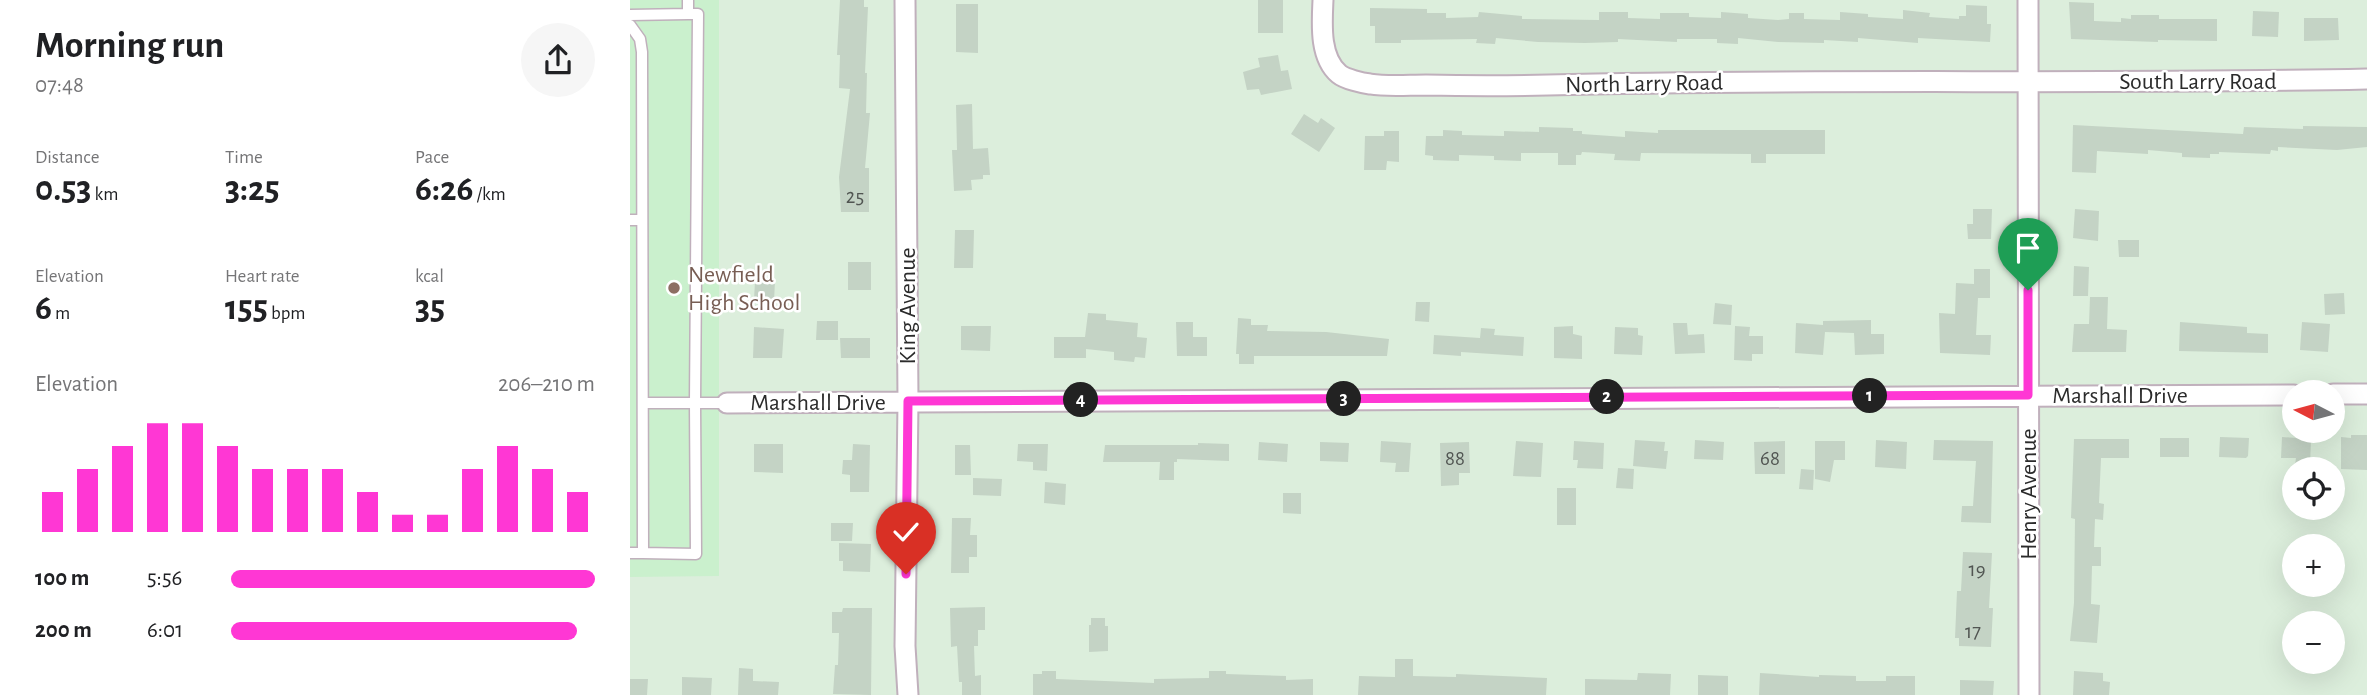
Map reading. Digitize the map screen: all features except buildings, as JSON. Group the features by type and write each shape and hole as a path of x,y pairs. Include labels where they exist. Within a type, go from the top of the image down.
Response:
{"street":[{"name":"King Avenue","path":"905,0 908,401 905,646 908,695"},
{"name":"North Larry Road","path":"1323,0 1322,29 1327,56 1340,75 1368,84 1499,86 1698,81 2029,81"},
{"name":"Henry Avenue","path":"2028,0 2029,695"},
{"name":"South Larry Road","path":"2029,81 2196,83 2367,79"},
{"path":"2345,394 2367,394"},
{"name":"Marshall Drive","path":"727,403 2282,395"}],"lane":[{"path":"688,0 688,14"},
{"path":"630,15 698,14 696,554 630,553"},
{"path":"630,25 640,39 642,52 643,553"},
{"path":"630,220 642,220"},
{"path":"643,403 727,403"},
{"path":"630,502 643,502"}],"shaded area":[{"name":"Newfield High School","path":"630,0 719,0 719,576 630,577"}],"place":[{"name":"Newfield High School","path":"674,288"}],"route":[{"path":"906,574 908,401 2028,395 2028,290"}]}
